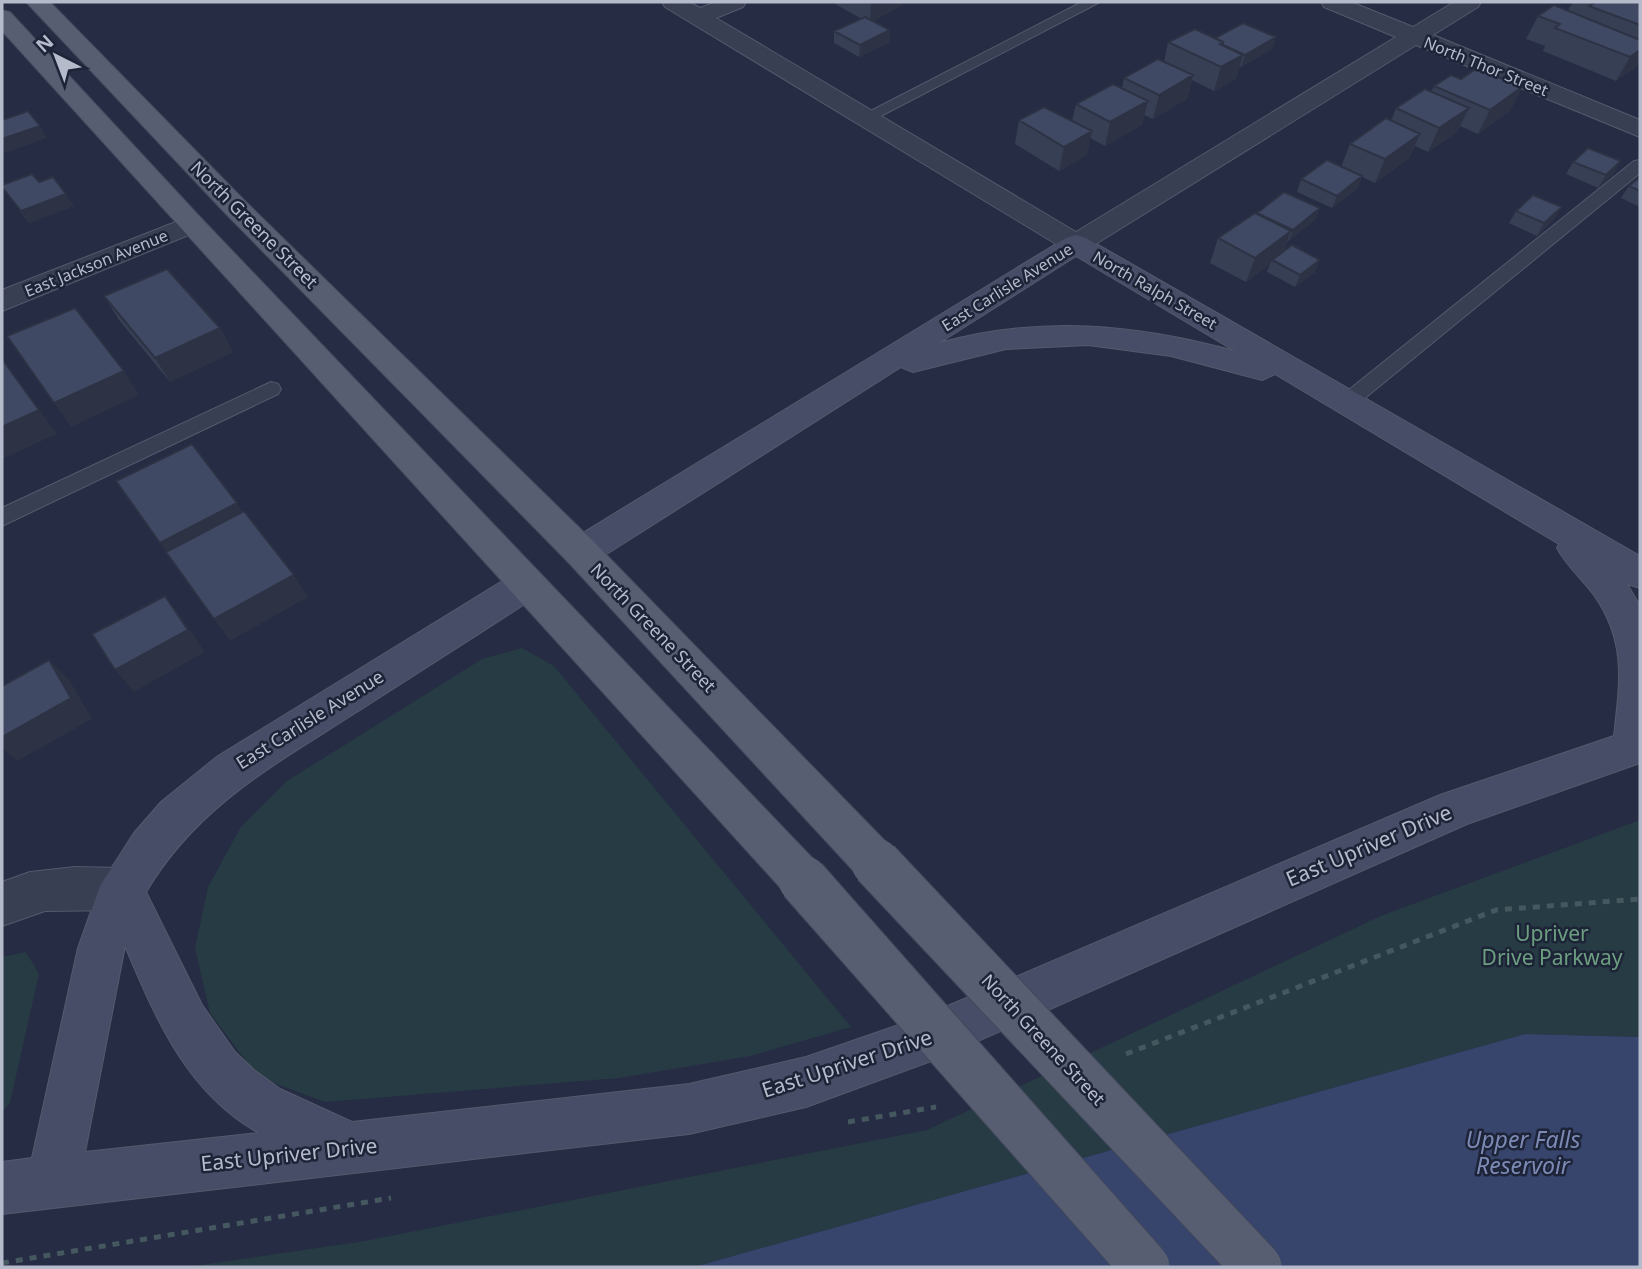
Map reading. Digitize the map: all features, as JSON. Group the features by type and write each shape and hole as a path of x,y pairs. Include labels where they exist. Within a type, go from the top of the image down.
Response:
{"main road":[{"name":"North Greene Street","path":"37,2 235,207 581,552 1257,1267"},
{"path":"2,18 803,880 1145,1267"}],"street":[{"name":"North Ralph Street","path":"673,2 1076,244 1640,574"},
{"path":"699,17 735,2"},
{"name":"North Thor Street","path":"1332,2 1640,129"},
{"name":"East Carlisle Avenue","path":"581,552 1470,2"},
{"name":"East Jackson Avenue","path":"2,302 191,224"},
{"path":"864,376 978,343 1036,333 1080,333 1174,345 1333,394"},
{"path":"1519,503 1568,540 1588,561 1624,611 1639,650 1637,746"},
{"name":"East Carlisle Avenue","path":"53,1181 101,948 122,889 162,831 214,782 255,754 527,584"},
{"name":"East Upriver Drive","path":"2,1188 688,1109 806,1082 925,1040 1455,809 1637,746"},
{"path":"2,905 23,894 43,888 122,889 184,1017 205,1054 236,1088 286,1120 352,1148"}],"lane":[{"path":"867,117 1093,2"},
{"path":"1333,394 1640,164"},
{"path":"2,518 271,388"}],"green space":[{"path":"522,648 554,666 851,1027 750,1056 619,1078 325,1102 258,1077 210,1013 195,948 208,887 241,827 287,781 482,659"},
{"name":"Upriver Drive Parkway","path":"1640,820 1640,1037 1525,1034 694,1267 187,1267 365,1241 927,1130 1383,915"},
{"path":"26,952 39,974 10,1103 2,1112 2,957"}],"water":[{"name":"Upper Falls Reservoir","path":"1525,1034 1640,1037 1640,1267 694,1267"}],"building":[{"path":"1596,2 1640,2 1640,25 1589,6"},
{"path":"1554,5 1640,40 1640,50 1630,57 1555,28 1560,24 1538,16"},
{"path":"865,17 890,30 860,45 834,31"},
{"path":"1243,23 1276,37 1245,55 1223,45 1223,42 1215,38"},
{"path":"1195,29 1243,55 1221,67 1168,42"},
{"path":"1158,59 1193,75 1159,95 1124,78"},
{"path":"1477,68 1522,87 1490,110 1434,86 1451,75 1461,79"},
{"path":"1113,84 1148,101 1110,122 1076,104"},
{"path":"1425,89 1469,108 1439,128 1396,108"},
{"path":"1044,107 1092,131 1064,147 1019,120"},
{"path":"28,111 40,126 2,139 2,120"},
{"path":"1386,118 1420,134 1385,159 1350,144"},
{"path":"1588,148 1621,161 1606,175 1573,162"},
{"path":"1327,160 1362,176 1337,196 1301,179"},
{"path":"32,174 39,182 53,177 66,194 21,211 2,185"},
{"path":"1640,177 1640,191 1629,186"},
{"path":"1284,192 1320,208 1293,230 1257,213"},
{"path":"1533,195 1562,207 1544,223 1516,211"},
{"path":"1255,213 1291,231 1255,258 1218,238"},
{"path":"1292,245 1320,260 1300,275 1272,260"},
{"path":"167,269 220,328 155,358 104,296"},
{"path":"75,308 124,371 54,403 7,336"},
{"path":"2,359 39,410 2,427"},
{"path":"192,444 237,503 160,543 116,481"},
{"path":"244,511 294,575 214,619 166,552"},
{"path":"165,596 188,630 115,670 92,634"},
{"path":"49,660 71,698 2,737 2,686"}]}
